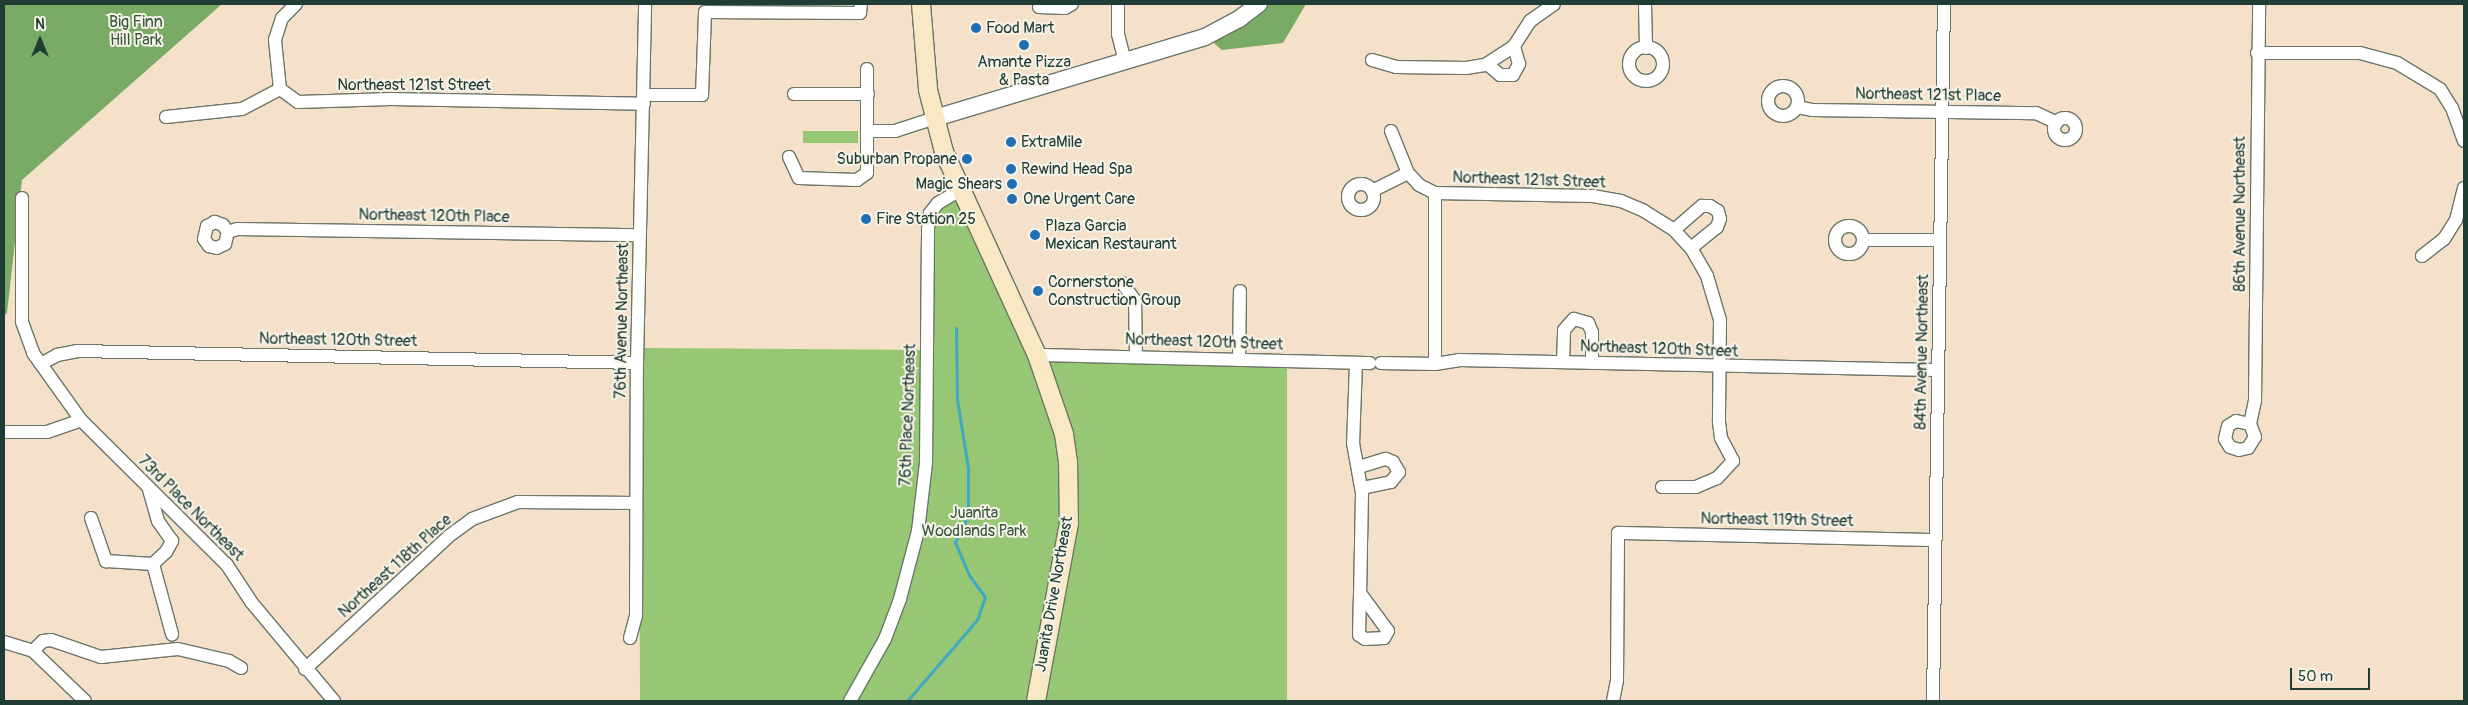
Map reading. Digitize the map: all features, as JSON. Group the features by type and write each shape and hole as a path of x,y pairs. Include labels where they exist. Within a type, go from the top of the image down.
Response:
{"main road":[{"name":"Juanita Drive Northeast","path":"921,4 925,63 935,118 959,191 1037,355 1064,434 1070,493 1069,523 1036,701"}],"street":[{"path":"166,117 242,109 280,89 275,55 276,34 282,18 296,4"},
{"name":"76th Avenue Northeast","path":"630,638 636,616 637,363 645,4"},
{"name":"Northeast 121st Street","path":"280,89 298,102 308,103 391,99 644,99 702,95 705,12 860,13 861,4"},
{"path":"1039,7 1065,8 1072,4"},
{"path":"1118,4 1118,34 1125,62"},
{"path":"869,132 895,131 1204,37 1239,19 1259,4"},
{"path":"1372,60 1396,67 1466,68 1487,64 1514,46 1530,22 1554,4"},
{"path":"1645,4 1646,48"},
{"name":"84th Avenue Northeast","path":"1933,701 1944,4"},
{"name":"86th Avenue Northeast","path":"2250,424 2255,401 2257,53 2259,4"},
{"path":"1487,64 1500,74 1512,74 1519,64 1514,46"},
{"path":"2257,53 2360,53 2397,63 2440,89 2452,108 2464,141"},
{"path":"789,157 799,178 857,180 867,172 869,132 867,69"},
{"path":"794,94 868,94"},
{"name":"Northeast 121st Place","path":"1797,107 1812,110 2036,113 2057,122"},
{"path":"1391,132 1408,173 1419,185 1434,193 1435,364"},
{"path":"1372,191 1408,173"},
{"path":"2422,256 2444,239 2456,220 2464,188"},
{"name":"76th Place Northeast","path":"850,701 884,639 900,599 918,531 926,463 928,229 930,213 938,203 959,191"},
{"name":"Northeast 121st Street","path":"1434,193 1593,196 1621,201 1644,210 1682,239"},
{"name":"73rd Place Northeast","path":"22,198 22,322 33,353 81,420 227,564 305,669 334,701"},
{"path":"1702,206 1710,206 1718,210 1720,219 1717,227 1682,239 1702,206"},
{"name":"Northeast 120th Place","path":"228,232 639,235"},
{"path":"1662,487 1696,487 1717,478 1733,461 1721,438 1719,422 1720,320 1716,296 1682,239"},
{"path":"1863,240 1940,240"},
{"path":"1122,283 1135,300 1136,356"},
{"path":"1239,360 1240,291"},
{"path":"1563,362 1564,330 1574,318 1588,323 1592,332 1592,363"},
{"name":"Northeast 120th Street","path":"41,364 58,355 78,351 637,363"},
{"name":"Northeast 120th Street","path":"1037,355 1356,363 1435,364 1459,360 1720,367 1937,370"},
{"path":"1356,363 1353,443 1362,488 1360,593"},
{"path":"4,432 47,432 81,420"},
{"path":"1359,466 1390,460 1398,472 1391,482 1362,488"},
{"path":"91,518 106,562 153,564 166,552 172,541 156,516 149,489"},
{"name":"Northeast 118th Place","path":"305,669 449,536 472,519 500,506 518,502 636,503"},
{"name":"Northeast 119th Street","path":"1613,701 1617,682 1618,533 1935,540"},
{"path":"153,564 172,634"},
{"path":"33,651 43,641 52,640 101,657 178,649 229,662 241,668"},
{"path":"4,642 33,651 85,701"}],"green space":[{"name":"Big Finn Hill Park","path":"4,4 222,4 22,180 7,313 4,316"},
{"path":"1262,4 1306,4 1283,43 1222,50 1209,39"},
{"path":"803,131 858,131 858,143 803,143"},
{"name":"Juanita Woodlands Park","path":"959,191 1037,355 1287,361 1287,701 640,701 639,348 927,350 930,213"}],"waterway":[{"path":"907,701 977,620 985,597 969,575 955,542 968,517 968,468 957,399 956,328"}],"place":[{"name":"Food Mart","path":"976,28"},
{"name":"Amante Pizza & Pasta","path":"1024,45"},
{"name":"ExtraMile","path":"1011,142"},
{"name":"Suburban Propane","path":"967,159"},
{"name":"Rewind Head Spa","path":"1011,169"},
{"name":"Magic Shears","path":"1012,184"},
{"name":"One Urgent Care","path":"1012,199"},
{"name":"Fire Station 25","path":"866,219"},
{"name":"Plaza Garcia Mexican Restaurant","path":"1035,235"},
{"name":"Cornerstone Construction Group","path":"1038,291"}]}
